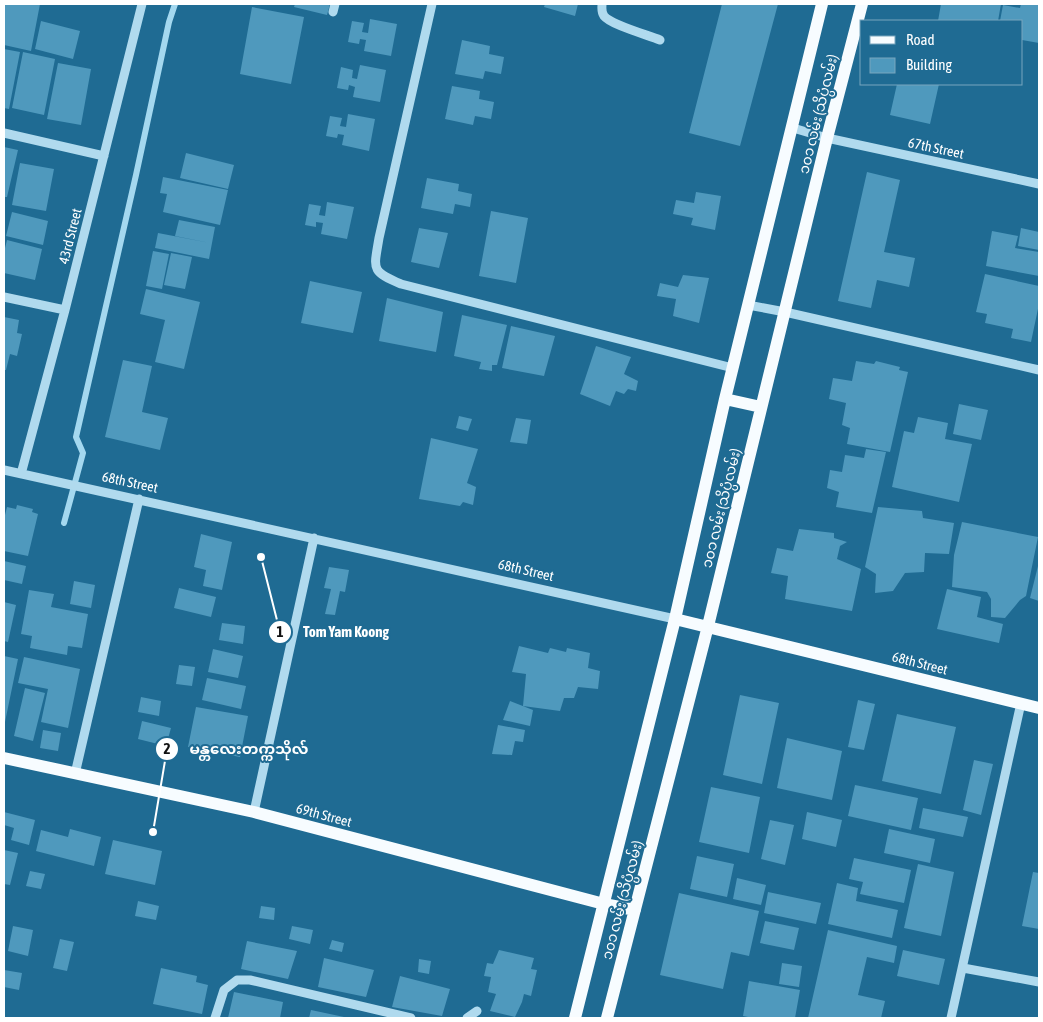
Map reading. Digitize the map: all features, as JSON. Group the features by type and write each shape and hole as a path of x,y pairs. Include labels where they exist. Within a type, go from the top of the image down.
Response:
{"main road":[{"name":"၁၀၁ လမ်း (သိပ္ပံလမ်း)","path":"575,1018 675,619 725,399 822,4"},
{"name":"၁၀၁ လမ်း (သိပ္ပံလမ်း)","path":"611,1018 635,910 708,626 827,138 862,4"},
{"path":"725,399 761,407"},
{"name":"68th Street","path":"675,619 1039,708"},
{"name":"69th Street","path":"4,758 254,812 604,904 635,910"}],"street":[{"name":"43rd Street","path":"21,474 65,310 142,4"},
{"path":"432,4 379,238 376,262 377,271 383,276 401,284 733,368"},
{"path":"602,4 601,10 606,18 622,27 660,40"},
{"name":"67th Street","path":"792,128 827,138 1039,184"},
{"path":"4,133 104,156"},
{"path":"4,297 65,310"},
{"path":"748,305 1039,370"},
{"name":"68th Street","path":"4,470 675,619"},
{"path":"75,774 139,499"},
{"path":"254,812 314,538"},
{"path":"951,1018 1021,704"},
{"path":"963,968 1039,982"},
{"path":"216,1018 224,990 236,980 250,980 411,1018"},
{"path":"467,1018 477,1011"}],"building":[{"path":"4,4 40,4 31,51 4,45"},
{"path":"295,4 330,4 327,15 294,7"},
{"path":"545,4 578,4 575,16 544,7"},
{"path":"722,4 778,4 740,146 689,133"},
{"path":"941,4 1001,4 998,20 938,20"},
{"path":"1021,4 1039,4 1039,43 1023,40 1023,20 1000,20 1003,5 1020,8"},
{"path":"252,7 304,17 291,84 240,74"},
{"path":"370,19 397,24 391,56 364,51 366,40 360,39 359,44 348,42 352,21 364,23 362,32 368,33"},
{"path":"41,21 80,31 73,59 35,49"},
{"path":"462,40 490,46 489,54 504,57 501,74 485,71 483,79 455,74"},
{"path":"4,49 20,52 9,109 4,108"},
{"path":"23,52 55,59 44,115 12,108"},
{"path":"58,63 91,69 81,125 47,119"},
{"path":"360,65 386,70 380,102 353,97 355,87 349,85 348,90 337,88 341,67 353,70 352,78 357,79"},
{"path":"897,85 939,85 930,124 890,115"},
{"path":"452,86 480,91 479,99 494,102 491,119 475,116 473,125 445,119"},
{"path":"348,114 375,119 369,151 342,145 344,135 338,134 337,138 326,136 330,116 342,118 340,126 346,127"},
{"path":"4,147 18,150 7,197 4,197"},
{"path":"186,153 234,165 228,189 180,178"},
{"path":"20,163 54,169 46,211 12,205"},
{"path":"867,172 900,180 884,252 915,258 909,287 877,280 871,308 838,301"},
{"path":"163,177 228,190 220,225 163,212 167,194 160,193"},
{"path":"427,178 459,184 458,191 472,194 470,207 455,204 453,214 421,208"},
{"path":"696,192 721,196 715,230 691,225 693,218 673,214 676,200 694,203"},
{"path":"327,202 354,207 347,239 321,234 323,223 316,222 316,227 305,225 309,204 321,206 319,215 325,216"},
{"path":"491,211 528,218 516,283 479,276"},
{"path":"12,212 48,221 43,245 6,236"},
{"path":"179,220 215,227 209,259 155,248 158,233 210,243 175,236"},
{"path":"419,228 448,233 439,268 411,262"},
{"path":"1021,228 1039,232 1039,250 1018,246"},
{"path":"992,231 1018,236 1015,248 1039,252 1039,276 986,266"},
{"path":"7,240 42,249 35,280 4,273 4,252"},
{"path":"153,251 169,254 162,289 146,286"},
{"path":"171,253 192,257 185,289 164,285"},
{"path":"985,274 1039,286 1039,304 1031,342 1011,338 1013,329 985,323 987,314 976,312"},
{"path":"683,275 709,278 699,323 673,316 676,299 657,296 660,283 678,287"},
{"path":"310,281 362,292 353,333 301,323"},
{"path":"146,289 200,302 184,369 155,362 165,320 140,314"},
{"path":"387,298 443,312 436,352 379,341"},
{"path":"462,315 507,325 497,365 492,365 492,371 479,369 481,362 454,356"},
{"path":"4,317 19,320 17,333 22,334 17,356 10,354 6,370 4,370"},
{"path":"511,326 555,336 544,376 502,368"},
{"path":"596,346 631,357 624,374 638,381 636,391 628,389 624,394 616,391 610,406 580,394"},
{"path":"123,360 152,366 142,412 168,418 160,450 105,437"},
{"path":"856,361 874,364 876,361 900,367 899,370 908,372 890,452 847,444 850,428 842,425 846,403 829,399 833,378 852,381"},
{"path":"959,404 988,410 981,440 953,434"},
{"path":"459,416 472,419 468,431 456,428"},
{"path":"918,417 948,423 945,439 972,444 959,502 892,487 904,431 914,433"},
{"path":"516,418 531,420 527,444 510,442"},
{"path":"431,438 478,449 467,483 476,487 473,505 463,502 460,506 419,499"},
{"path":"866,449 886,452 872,513 836,507 839,492 827,488 830,470 842,472 845,455 864,458"},
{"path":"17,505 33,509 32,512 38,514 28,556 4,551 4,519 7,507 16,509"},
{"path":"878,507 922,511 923,518 954,523 949,554 925,553 924,572 905,573 893,591 875,593 876,574 865,567"},
{"path":"962,522 1038,537 1026,596 1020,600 1005,618 991,617 991,599 987,592 952,587 954,555"},
{"path":"799,529 834,533 834,538 847,542 840,546 837,559 861,569 852,611 785,599 788,576 771,573 777,548 793,551"},
{"path":"201,534 232,542 222,590 203,586 206,570 194,567"},
{"path":"4,561 26,566 22,584 4,580"},
{"path":"1039,562 1039,601 1030,598"},
{"path":"329,567 349,570 345,592 340,591 335,615 325,614 331,589 324,588"},
{"path":"74,581 95,585 91,608 70,604"},
{"path":"179,588 216,597 211,617 174,608"},
{"path":"947,589 981,597 977,617 1003,624 999,643 937,629"},
{"path":"29,590 54,594 51,607 88,614 82,648 68,646 67,655 30,648 32,636 21,634"},
{"path":"4,602 16,605 8,642 4,641"},
{"path":"222,623 245,626 243,644 219,640"},
{"path":"519,646 548,653 550,648 566,652 567,648 590,653 588,668 600,671 598,689 578,687 574,698 564,698 560,711 523,706 526,674 512,672"},
{"path":"213,649 243,656 238,678 208,672"},
{"path":"4,656 18,659 5,722 4,722"},
{"path":"24,657 80,669 68,728 41,722 48,689 18,683"},
{"path":"179,665 195,667 192,686 176,684"},
{"path":"207,678 246,686 241,709 202,700"},
{"path":"25,688 45,693 33,741 14,736"},
{"path":"740,695 779,703 762,784 723,775"},
{"path":"141,697 161,701 159,716 138,712"},
{"path":"858,700 875,704 864,750 848,747"},
{"path":"510,701 533,710 530,726 503,720"},
{"path":"196,707 248,716 240,757 188,747"},
{"path":"897,714 956,727 941,794 882,781"},
{"path":"142,721 171,728 166,746 138,739"},
{"path":"498,725 525,730 523,742 515,741 512,755 492,754"},
{"path":"43,730 61,733 58,751 40,748"},
{"path":"787,738 842,751 832,800 777,788"},
{"path":"974,760 993,764 981,815 963,810"},
{"path":"855,785 918,798 911,830 848,816"},
{"path":"711,787 760,797 749,853 699,842"},
{"path":"923,808 968,817 963,837 919,828"},
{"path":"4,812 35,820 29,845 11,840 14,828 4,825"},
{"path":"807,812 842,820 836,847 802,839"},
{"path":"770,820 794,825 785,865 761,859"},
{"path":"70,829 101,837 94,866 36,851 41,830 68,837"},
{"path":"889,829 935,839 930,863 884,853"},
{"path":"113,840 162,851 155,885 105,874"},
{"path":"4,850 18,853 10,885 4,884"},
{"path":"697,856 734,864 727,897 690,889"},
{"path":"854,858 911,870 904,903 860,894 863,882 849,879"},
{"path":"918,864 954,872 941,936 904,928"},
{"path":"30,871 45,874 41,889 26,886"},
{"path":"1033,872 1039,873 1039,929 1022,926"},
{"path":"737,878 766,885 761,905 733,899"},
{"path":"837,883 858,888 856,901 898,910 892,938 828,924"},
{"path":"768,892 821,903 816,924 764,913"},
{"path":"679,893 759,911 749,956 731,952 723,989 660,975"},
{"path":"138,901 159,906 156,920 135,916"},
{"path":"261,906 275,908 274,920 259,918"},
{"path":"765,921 799,928 794,950 760,943"},
{"path":"13,926 33,930 28,956 8,951"},
{"path":"292,926 313,930 310,944 289,939"},
{"path":"828,930 897,946 894,963 867,957 858,995 885,1001 881,1018 808,1018"},
{"path":"60,939 74,942 67,971 53,968"},
{"path":"332,940 344,943 342,952 329,949"},
{"path":"247,941 297,951 288,979 241,969"},
{"path":"499,950 534,958 531,969 537,970 531,996 524,994 515,1017 490,1011 496,994 488,992 491,977 484,976 487,963 493,964"},
{"path":"903,950 945,959 939,985 897,976"},
{"path":"324,958 374,970 366,997 318,987"},
{"path":"419,959 431,961 429,974 418,972"},
{"path":"782,963 802,966 799,987 779,984"},
{"path":"161,968 197,976 196,982 208,985 202,1014 153,1004"},
{"path":"4,970 22,973 19,990 4,987"},
{"path":"400,976 450,989 442,1016 392,1007"},
{"path":"749,981 800,990 795,1018 753,1018 743,1016"},
{"path":"234,992 283,1002 280,1018 228,1018"},
{"path":"311,1010 344,1017 344,1018 309,1018"}],"waterway":[{"path":"64,523 83,453 76,437 169,22 175,4"}],"place":[{"name":"Tom Yam Koong","path":"261,557"},
{"name":"မန္တလေးတက္ကသိုလ်","path":"153,832"}]}
